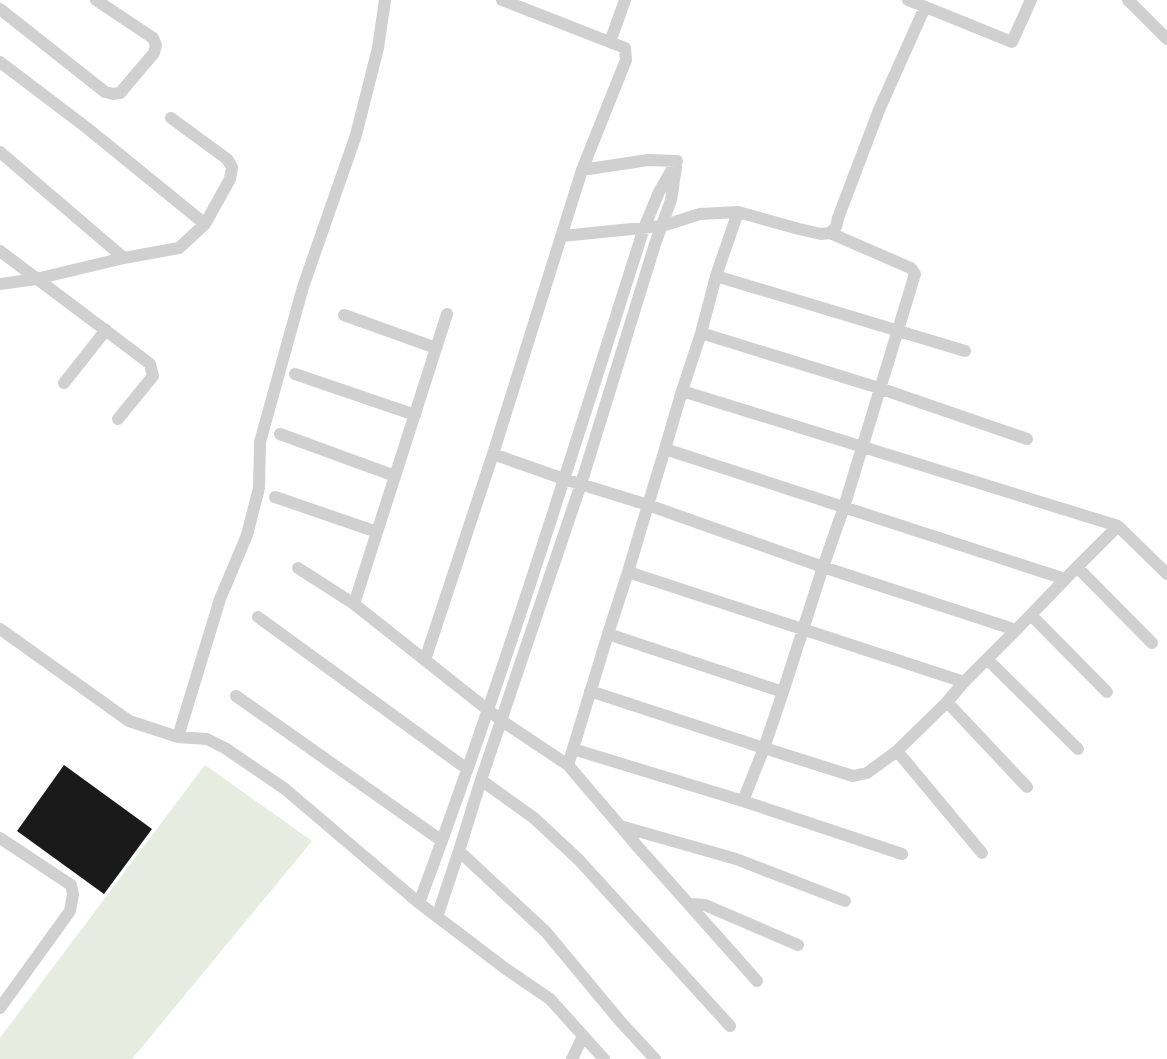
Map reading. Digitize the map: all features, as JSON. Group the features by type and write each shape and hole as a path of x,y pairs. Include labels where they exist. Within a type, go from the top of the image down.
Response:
{"street":[{"path":"0,26 4,13 105,92 120,93 154,53 156,45 153,38 96,0"},
{"path":"178,737 220,599 247,535 259,488 260,442 303,287 356,135 378,48 385,0"},
{"path":"425,660 493,454 582,170 626,60 625,48 502,0"},
{"path":"610,42 625,0"},
{"path":"908,0 1012,42 1031,0"},
{"path":"1128,0 1167,39"},
{"path":"830,233 836,227 878,110 925,7"},
{"path":"0,62 87,128 205,224"},
{"path":"0,284 180,248 205,224 230,179 232,167 227,159 172,118"},
{"path":"0,152 124,258"},
{"path":"582,170 648,160 677,161"},
{"path":"419,903 488,710 644,228 659,192 677,161"},
{"path":"436,916 581,484 655,244 671,200 677,161"},
{"path":"568,765 666,449 716,276 738,212"},
{"path":"562,236 662,226 700,214 738,212 799,229 821,234 830,233 911,268 915,274 844,507 764,748 743,801"},
{"path":"0,251 150,364 153,376 118,419"},
{"path":"716,276 965,351"},
{"path":"354,604 447,314"},
{"path":"344,315 436,348"},
{"path":"64,383 106,330"},
{"path":"701,333 879,388 1027,440"},
{"path":"295,374 415,415"},
{"path":"682,391 1118,526 1167,574"},
{"path":"280,434 395,476"},
{"path":"666,449 1065,579"},
{"path":"493,454 564,479 648,504 823,567 1016,630"},
{"path":"276,497 377,532"},
{"path":"590,691 853,776 867,773 897,751 947,702 964,682 1118,526"},
{"path":"1077,567 1152,643"},
{"path":"298,568 354,604 488,710 568,765 757,980"},
{"path":"628,572 964,682"},
{"path":"1030,615 1107,692"},
{"path":"258,617 467,769"},
{"path":"2,634 129,721 178,737 207,739 225,748 285,789 419,903 506,969 550,999 604,1059"},
{"path":"608,634 783,692"},
{"path":"987,659 1078,749"},
{"path":"236,696 442,841"},
{"path":"947,702 1027,787"},
{"path":"573,748 743,801 902,854"},
{"path":"897,751 982,853"},
{"path":"481,780 534,818 579,860 730,1026"},
{"path":"620,826 736,859 845,900"},
{"path":"0,838 71,885 73,894 70,911 1,1003"},
{"path":"459,851 546,932 655,1059"},
{"path":"689,904 705,905 798,944"},
{"path":"572,1059 583,1036"}],"shaded area":[{"path":"205,765 312,841 132,1059 0,1059 0,1038"}],"building":[{"path":"64,765 152,829 104,894 17,831"}]}
